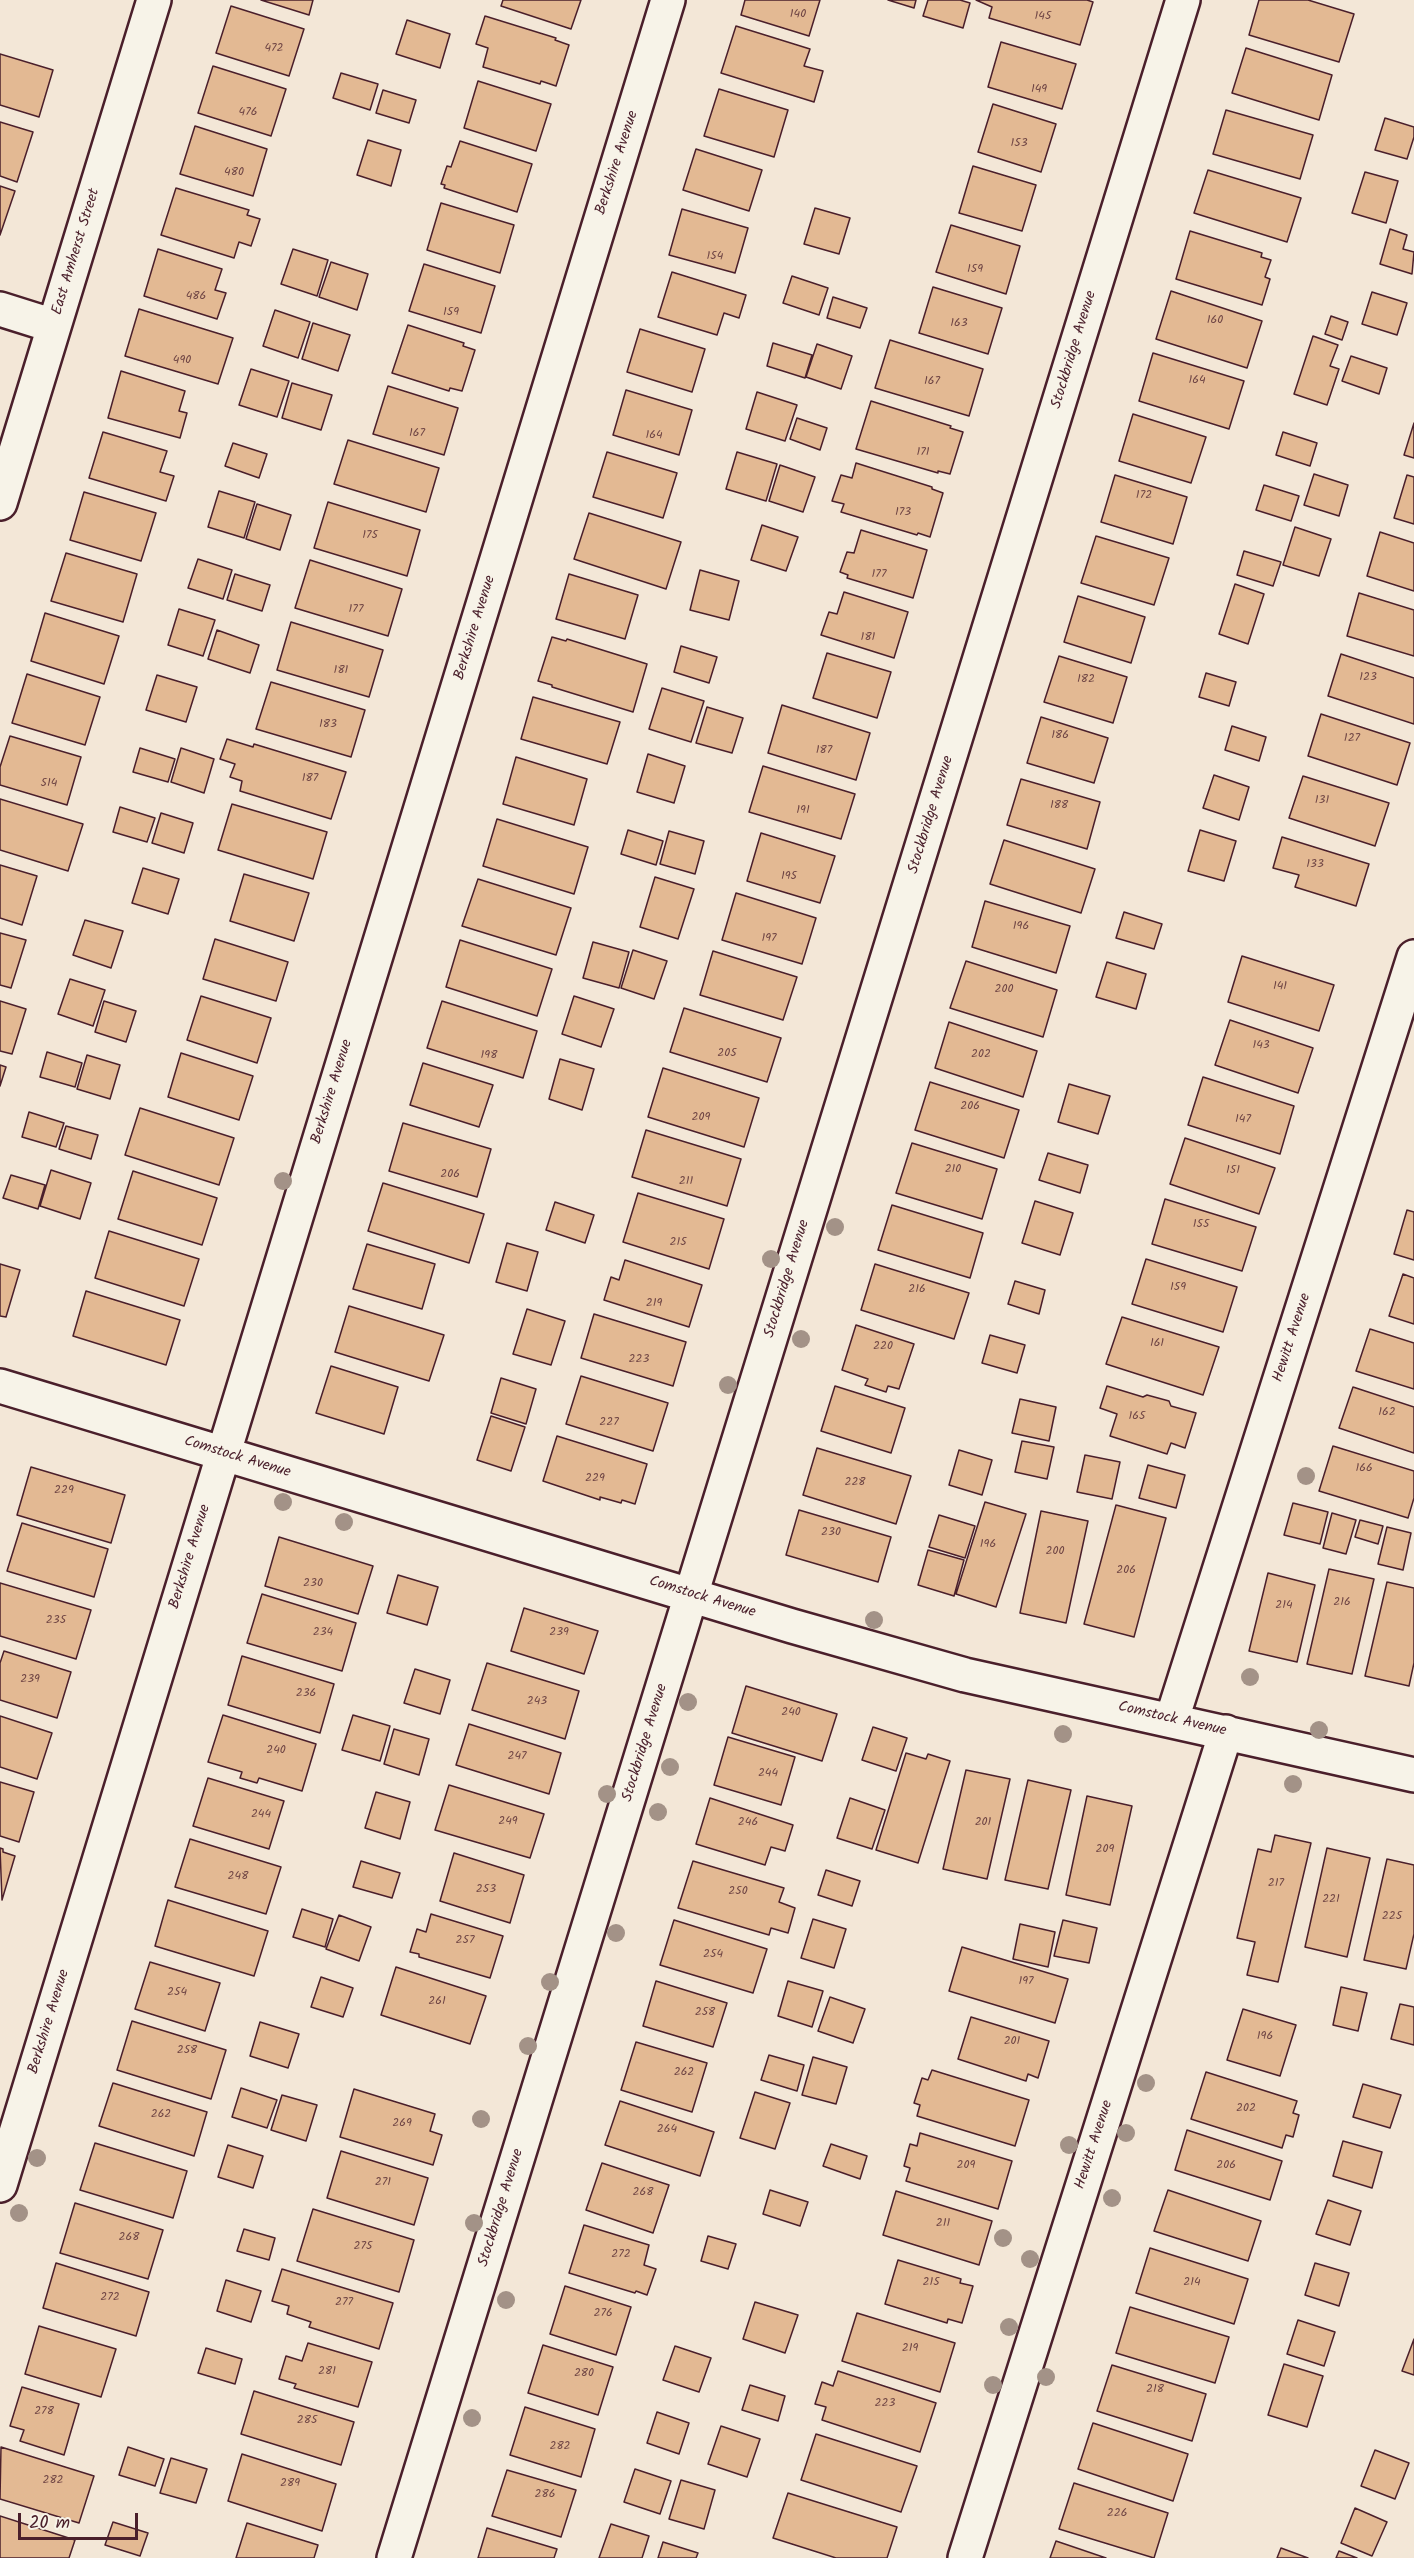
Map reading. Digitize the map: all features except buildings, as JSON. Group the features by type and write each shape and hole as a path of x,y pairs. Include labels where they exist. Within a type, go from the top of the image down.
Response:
{"street":[{"name":"East Amherst Street","path":"0,503 154,0"},
{"name":"Berkshire Avenue","path":"0,2185 668,0"},
{"name":"Stockbridge Avenue","path":"394,2558 1183,0"},
{"path":"0,309 54,326"},
{"name":"Hewitt Avenue","path":"1172,1719 1414,957"},
{"name":"Comstock Avenue","path":"0,1386 691,1595 965,1675 1414,1774"},
{"name":"Hewitt Avenue","path":"965,2558 1226,1732"}]}
